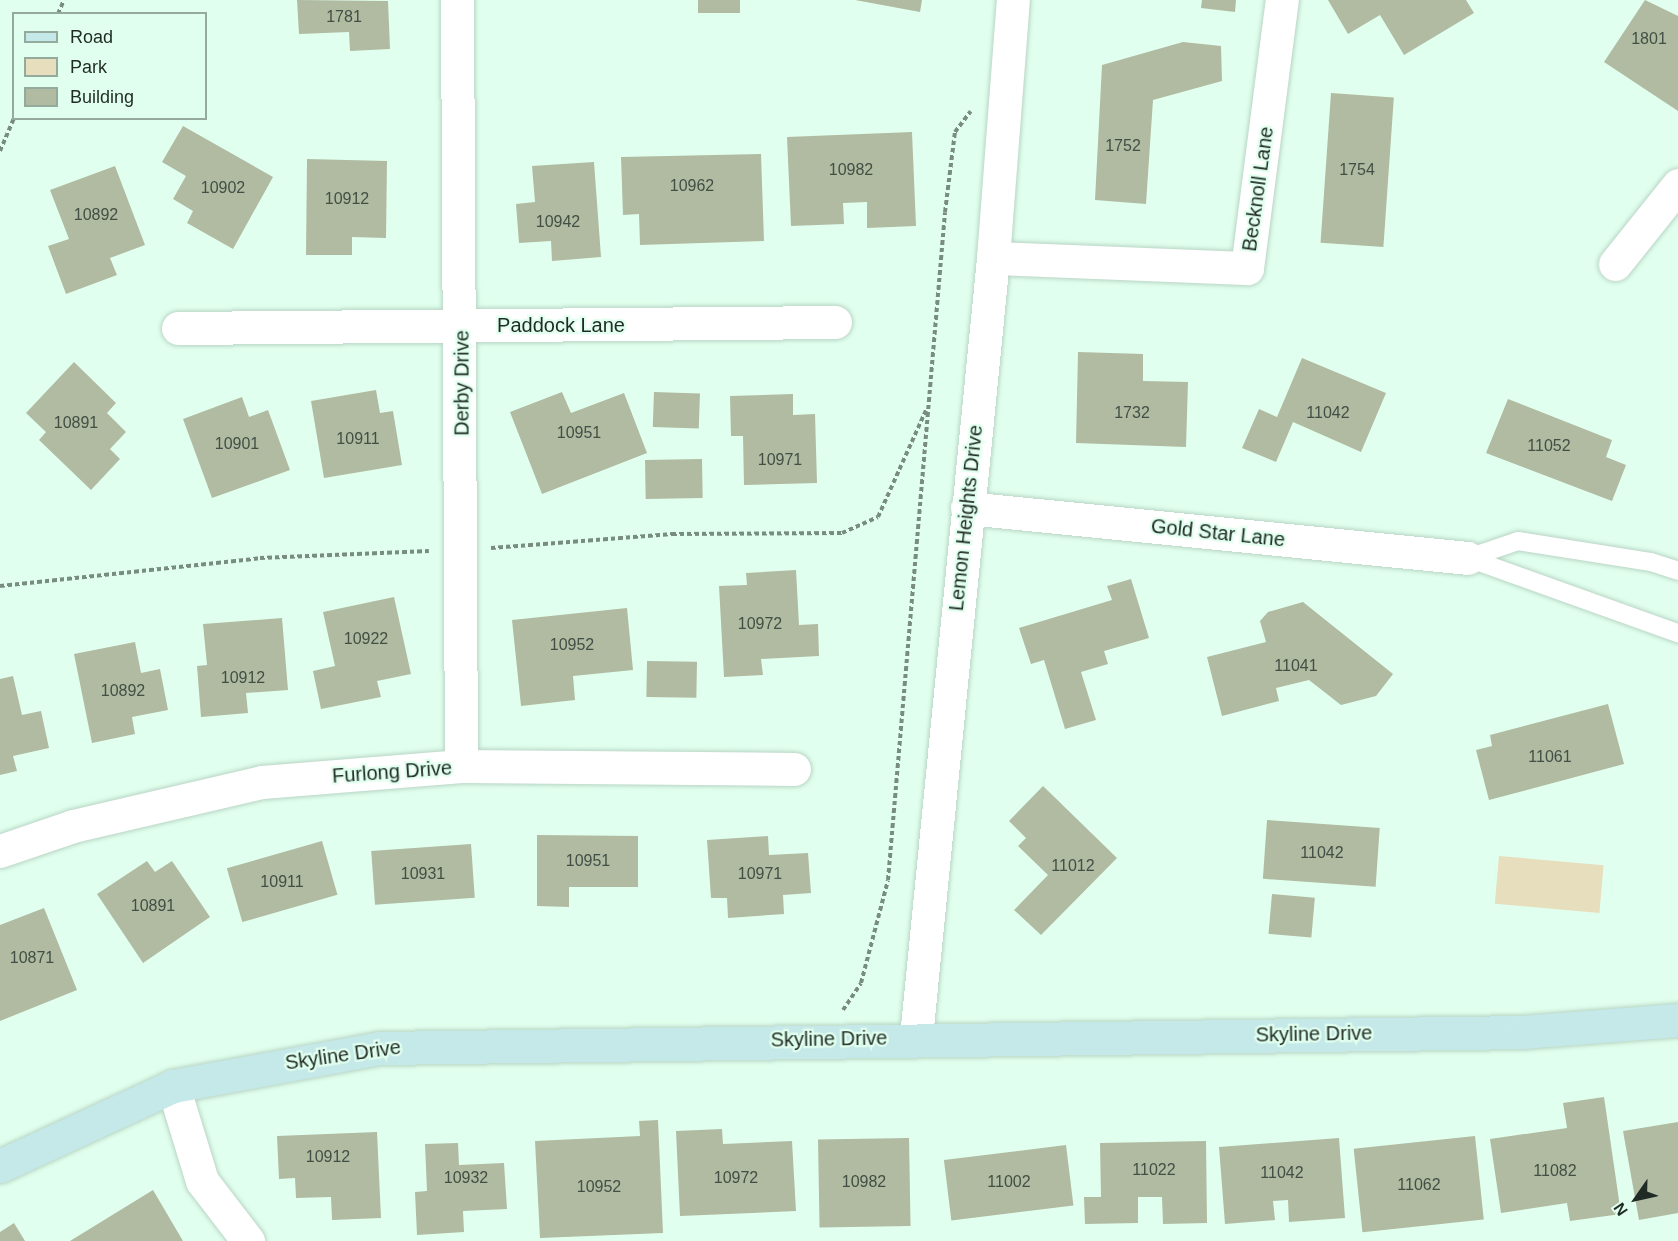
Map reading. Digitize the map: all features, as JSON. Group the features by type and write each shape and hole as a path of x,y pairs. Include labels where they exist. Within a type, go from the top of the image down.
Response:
{"street":[{"name":"Derby Drive","path":"457,0 462,326 461,766"},
{"name":"Lemon Heights Drive","path":"916,1036 993,258 1013,0"},
{"name":"Becknoll Lane","path":"993,258 1247,268 1282,0"},
{"path":"1615,264 1678,185"},
{"name":"Paddock Lane","path":"178,328 835,322"},
{"name":"Gold Star Lane","path":"967,508 1468,558"},
{"name":"Furlong Drive","path":"0,851 73,826 262,782 461,766 794,769"},
{"name":"Skyline Drive","path":"0,1166 173,1086 380,1048 821,1040 916,1036 1522,1032 1678,1020"},
{"path":"173,1086 202,1181 248,1241"}],"lane":[{"path":"1468,558 1518,541 1651,562 1678,572"},
{"path":"1468,558 1678,633"}],"path":[{"path":"821,1040 861,983 888,880 928,406 955,132 978,104"},
{"path":"0,151 13,120"},
{"path":"0,586 260,558 461,550 672,534 842,533 878,517 928,406"}],"green space":[{"path":"1499,856 1604,865 1599,913 1495,904"}],"building":[{"path":"297,0 388,1 390,49 350,51 349,32 299,34"},
{"path":"698,0 740,0 740,13 698,13"},
{"path":"855,0 922,0 920,12"},
{"path":"1202,0 1236,0 1235,12 1201,8"},
{"path":"1328,0 1466,0 1474,13 1404,55 1380,15 1348,34"},
{"path":"1645,0 1678,16 1678,111 1604,62"},
{"path":"1183,42 1221,46 1222,81 1153,100 1146,204 1095,200 1102,65"},
{"path":"1331,93 1394,97 1383,247 1321,243"},
{"path":"183,126 273,177 233,249 187,223 193,211 173,199 186,176 162,162"},
{"path":"912,132 916,226 867,228 867,202 843,203 844,224 791,226 787,137"},
{"path":"761,154 764,241 640,245 639,214 623,215 621,157"},
{"path":"307,159 387,161 386,238 352,237 352,255 306,255"},
{"path":"594,162 601,257 552,261 551,241 519,243 516,204 535,202 532,166"},
{"path":"115,166 145,245 110,258 117,275 66,294 48,246 69,239 50,190"},
{"path":"1078,352 1143,354 1143,381 1188,382 1186,447 1076,443"},
{"path":"1302,358 1386,393 1361,452 1293,422 1276,462 1242,448 1259,409 1277,417"},
{"path":"74,362 116,403 107,413 126,432 110,449 120,459 91,490 39,440 46,432 26,413"},
{"path":"376,390 380,413 393,411 402,465 324,478 311,401"},
{"path":"562,392 571,413 624,393 647,453 542,494 510,412"},
{"path":"654,392 700,394 699,429 653,427"},
{"path":"793,394 793,415 815,414 817,483 744,485 743,436 731,436 730,396"},
{"path":"242,397 249,417 268,410 290,470 212,498 183,419"},
{"path":"1508,399 1612,440 1606,457 1626,465 1612,501 1486,453"},
{"path":"702,459 703,498 646,499 645,460"},
{"path":"796,570 799,625 818,624 819,656 761,659 763,675 724,677 719,586 747,585 746,573"},
{"path":"1131,579 1149,638 1104,651 1108,664 1081,672 1096,720 1065,729 1044,660 1031,664 1019,628 1112,600 1107,586"},
{"path":"394,597 411,674 377,681 381,697 321,709 313,671 335,666 323,612"},
{"path":"1303,602 1393,674 1376,696 1341,705 1309,680 1276,688 1279,701 1222,716 1207,657 1266,642 1260,621 1268,612"},
{"path":"627,608 633,670 573,676 575,700 521,706 512,620"},
{"path":"282,618 288,690 246,693 248,713 201,717 197,666 207,665 203,624"},
{"path":"135,642 141,673 160,669 168,710 132,717 135,734 92,743 74,654"},
{"path":"647,661 697,662 696,698 646,697"},
{"path":"13,676 22,715 41,711 49,748 13,756 17,771 0,775 0,679"},
{"path":"1608,704 1624,764 1489,800 1476,750 1492,746 1490,735"},
{"path":"1043,786 1117,858 1041,935 1014,910 1048,875 1018,846 1026,838 1009,821"},
{"path":"1267,820 1380,828 1376,887 1263,879"},
{"path":"537,835 638,836 638,887 569,887 569,907 537,906"},
{"path":"768,836 769,855 808,853 811,893 783,895 784,914 728,918 727,898 711,898 707,840"},
{"path":"322,841 337,895 242,922 227,868"},
{"path":"471,844 475,898 375,905 371,851"},
{"path":"147,861 155,872 172,861 210,917 143,963 97,894"},
{"path":"1272,894 1315,898 1311,938 1269,934"},
{"path":"44,908 77,990 0,1021 0,925"},
{"path":"1604,1097 1621,1214 1570,1221 1567,1203 1501,1213 1490,1139 1567,1128 1563,1103"},
{"path":"658,1120 663,1233 540,1238 535,1141 640,1136 639,1121"},
{"path":"1678,1122 1678,1213 1639,1220 1623,1131"},
{"path":"722,1129 723,1144 792,1141 796,1211 680,1216 676,1131"},
{"path":"377,1132 381,1218 332,1220 331,1197 296,1198 295,1178 279,1179 277,1136"},
{"path":"1475,1136 1484,1220 1362,1232 1354,1149"},
{"path":"909,1138 911,1226 820,1228 818,1140"},
{"path":"1339,1138 1345,1218 1289,1222 1288,1200 1273,1201 1275,1220 1225,1224 1219,1147"},
{"path":"1206,1141 1207,1223 1163,1224 1162,1197 1138,1197 1138,1223 1085,1224 1084,1197 1101,1197 1100,1143"},
{"path":"458,1143 459,1165 504,1163 507,1209 463,1211 464,1232 417,1235 415,1192 427,1191 425,1144"},
{"path":"1066,1145 1073,1206 951,1221 944,1160"},
{"path":"153,1190 183,1241 70,1241"},
{"path":"14,1223 25,1241 0,1241 0,1232"}]}
